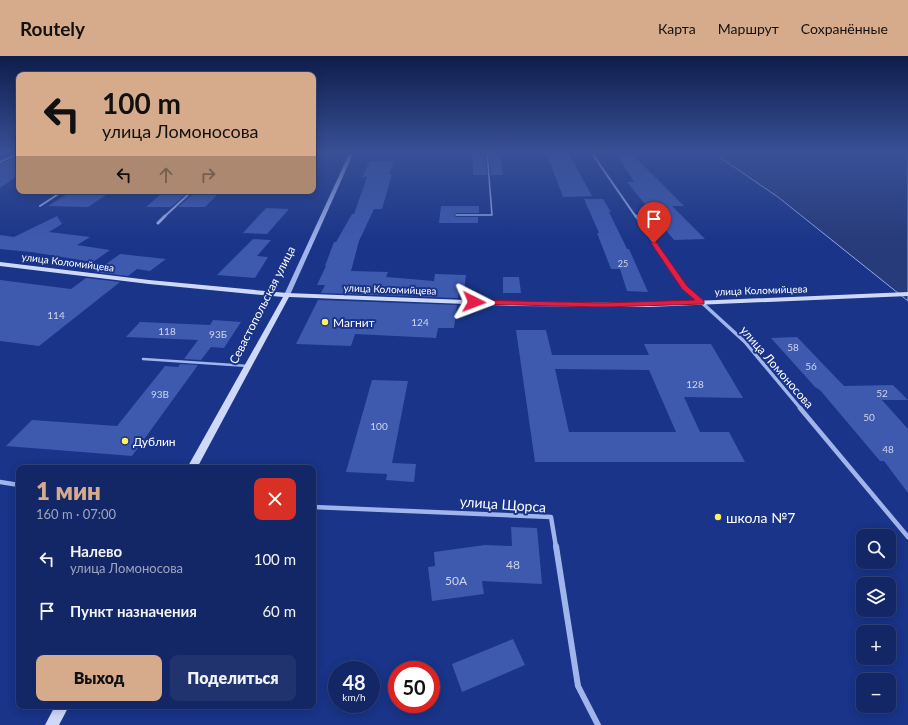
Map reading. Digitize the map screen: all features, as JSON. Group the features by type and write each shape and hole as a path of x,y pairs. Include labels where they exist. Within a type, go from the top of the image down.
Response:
{"main road":[{"name":"улица Коломийцева","path":"0,264 149,282 287,295 515,304 648,305 908,294"},
{"name":"Севастопольская улица","path":"194,465 287,295"},
{"path":"52,725 60,709"}],"street":[{"name":"Севастопольская улица","path":"287,295 338,183"},
{"name":"улица Ломоносова","path":"613,183 685,287 745,342 908,537"},
{"path":"40,206 58,194"},
{"path":"158,223 189,194"},
{"path":"0,482 16,485"},
{"name":"улица Щорса","path":"316,507 551,517 578,686 598,725"}],"lane":[{"path":"456,215 492,215 489,183"},
{"path":"143,359 248,366"}],"water":[{"path":"758,183 908,183 908,301 778,197"}],"building":[{"path":"0,183 7,183 0,188"},
{"path":"365,183 389,183 382,209 374,209 359,241 351,271 388,272 386,277 434,281 435,274 466,275 464,291 459,291 458,298 321,293 325,285 317,285 326,266 334,242 336,242 352,214 354,214"},
{"path":"558,183 585,183 592,196 563,197"},
{"path":"628,183 661,183 684,206 672,206 705,239 674,240"},
{"path":"67,194 108,194 88,207 48,206"},
{"path":"161,194 186,194 171,207 146,207"},
{"path":"193,194 218,194 205,207 178,207"},
{"path":"584,199 603,199 611,212 609,212 627,249 629,249 648,292 627,291 620,269 611,269 597,233 599,233"},
{"path":"441,206 479,206 479,213 456,213 454,215 456,217 478,217 478,223 439,223"},
{"path":"266,208 289,209 267,234 243,233"},
{"path":"57,216 62,224 49,232 90,237 77,245 110,250 93,262 31,252 0,249 0,235 14,237"},
{"path":"253,239 271,240 257,256 268,257 255,278 217,275"},
{"path":"120,254 166,259 150,271 137,269 128,276 95,272"},
{"path":"503,277 519,277 521,293 503,293"},
{"path":"86,278 120,282 39,346 0,341 0,280 71,289"},
{"path":"318,300 457,305 454,328 438,328 436,338 355,334 351,346 296,344"},
{"path":"213,320 241,322 224,348 211,347 201,360 184,359 198,340 126,337 140,322 210,325"},
{"path":"516,330 546,330 552,355 649,355 644,344 711,344 743,398 684,397 700,432 729,432 745,462 535,462","holes":["555,369 649,370 676,432 569,432"]},
{"path":"797,337 844,386 893,385 908,400 882,400 908,429 908,493 884,461 880,461 820,390 815,387 771,338"},
{"path":"180,364 198,365 132,456 6,446 32,420 117,426 165,366 178,367"},
{"path":"372,380 408,381 392,463 416,464 414,482 386,480 387,474 346,472"},
{"path":"511,527 537,528 542,584 482,581 484,594 432,601 428,567 435,566 434,552 485,545 512,546"},
{"path":"513,639 525,665 462,692 452,664"}],"place":[{"name":"Магнит","path":"325,322"},
{"name":"Дублин","path":"125,441"},
{"name":"школа №7","path":"718,517"}],"route":[{"path":"474,302 603,305 648,305 701,302 685,287 654,243"}]}
